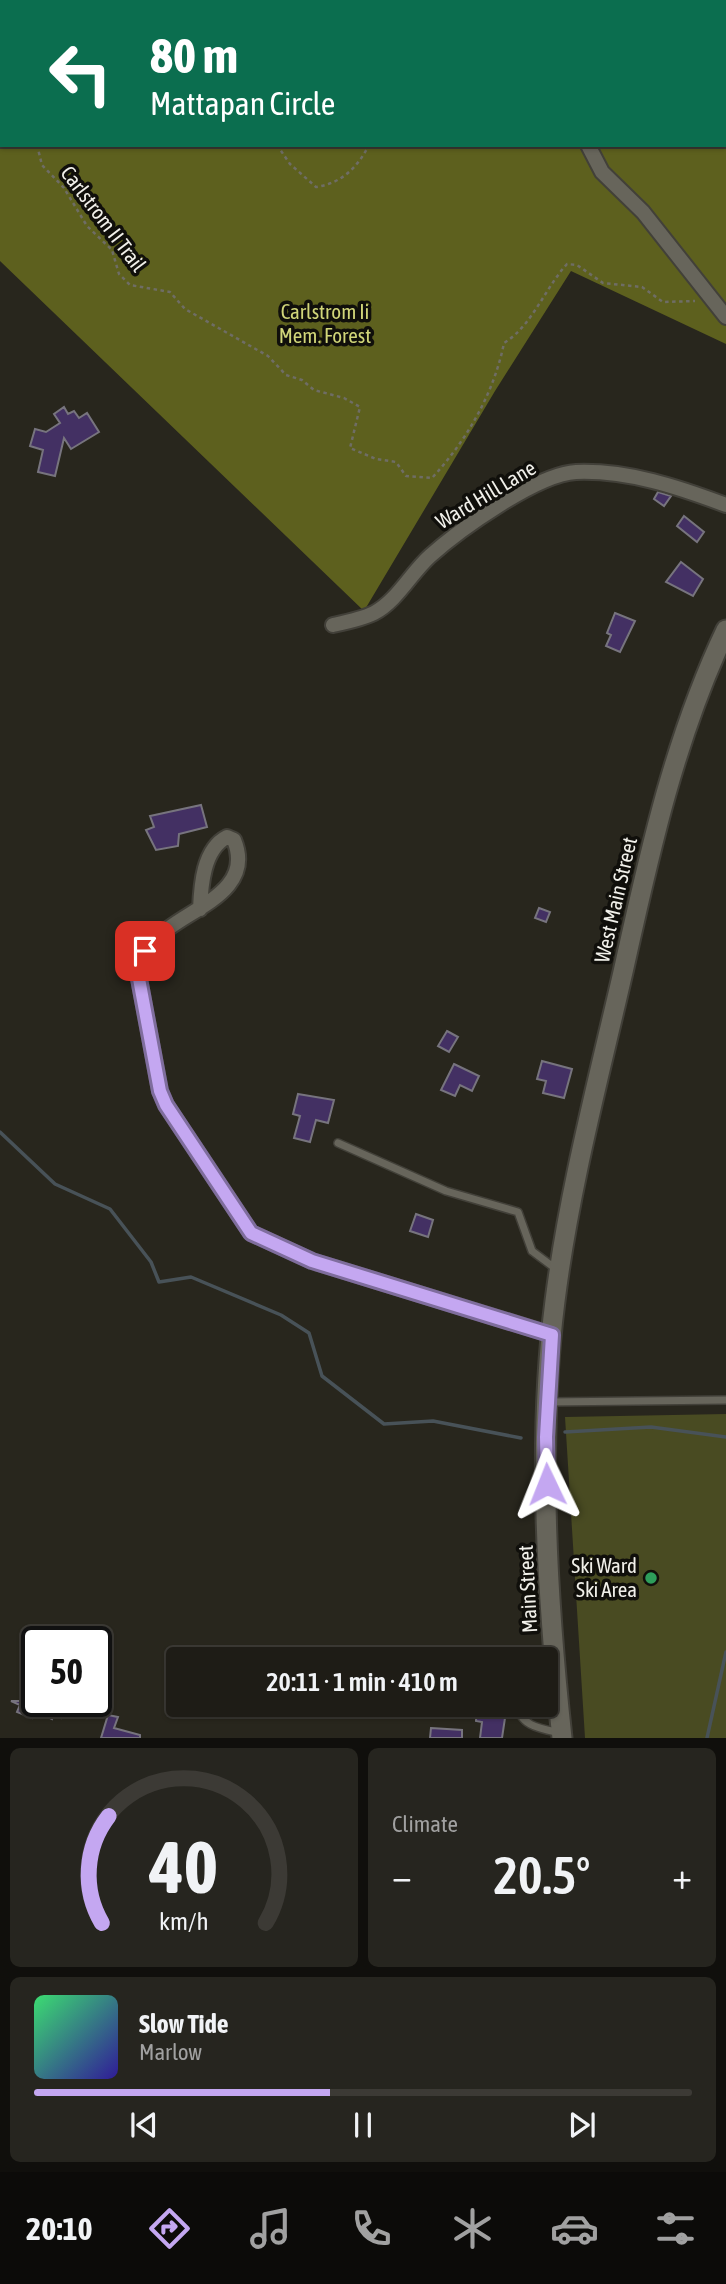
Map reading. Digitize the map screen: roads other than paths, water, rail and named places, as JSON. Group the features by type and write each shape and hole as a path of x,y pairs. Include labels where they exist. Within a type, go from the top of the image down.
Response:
{"main road":[{"name":"West Main Street","path":"573,1187 665,794 695,701 726,631"},
{"name":"Main Street","path":"550,1647 546,1437 552,1335 573,1187"},
{"name":"Main Street","path":"558,1715 561,1736"}],"street":[{"path":"589,147 602,172 643,212 726,317"},
{"name":"Ward Hill Lane","path":"333,625 375,612 428,557 455,535 522,493 575,472 643,478 726,505"},
{"path":"200,909 159,936 145,951 137,968 160,1091 166,1105 251,1233 312,1261 552,1335"}],"lane":[{"path":"338,1143 446,1191 518,1212 532,1251 543,1262 560,1271"},
{"path":"548,1402 726,1400"},
{"path":"521,1717 527,1723 561,1736"}],"waterway":[{"path":"0,1132 55,1184 110,1209 151,1262 159,1282 191,1277 281,1315 309,1333 322,1376 384,1424 433,1421 521,1438"},
{"path":"565,1432 651,1427 726,1437"},
{"path":"707,1738 726,1652"}],"place":[{"name":"Ski Ward Ski Area","path":"651,1578"}],"park label":[{"name":"Carlstrom Ii Mem. Forest","path":"325,324"}]}
